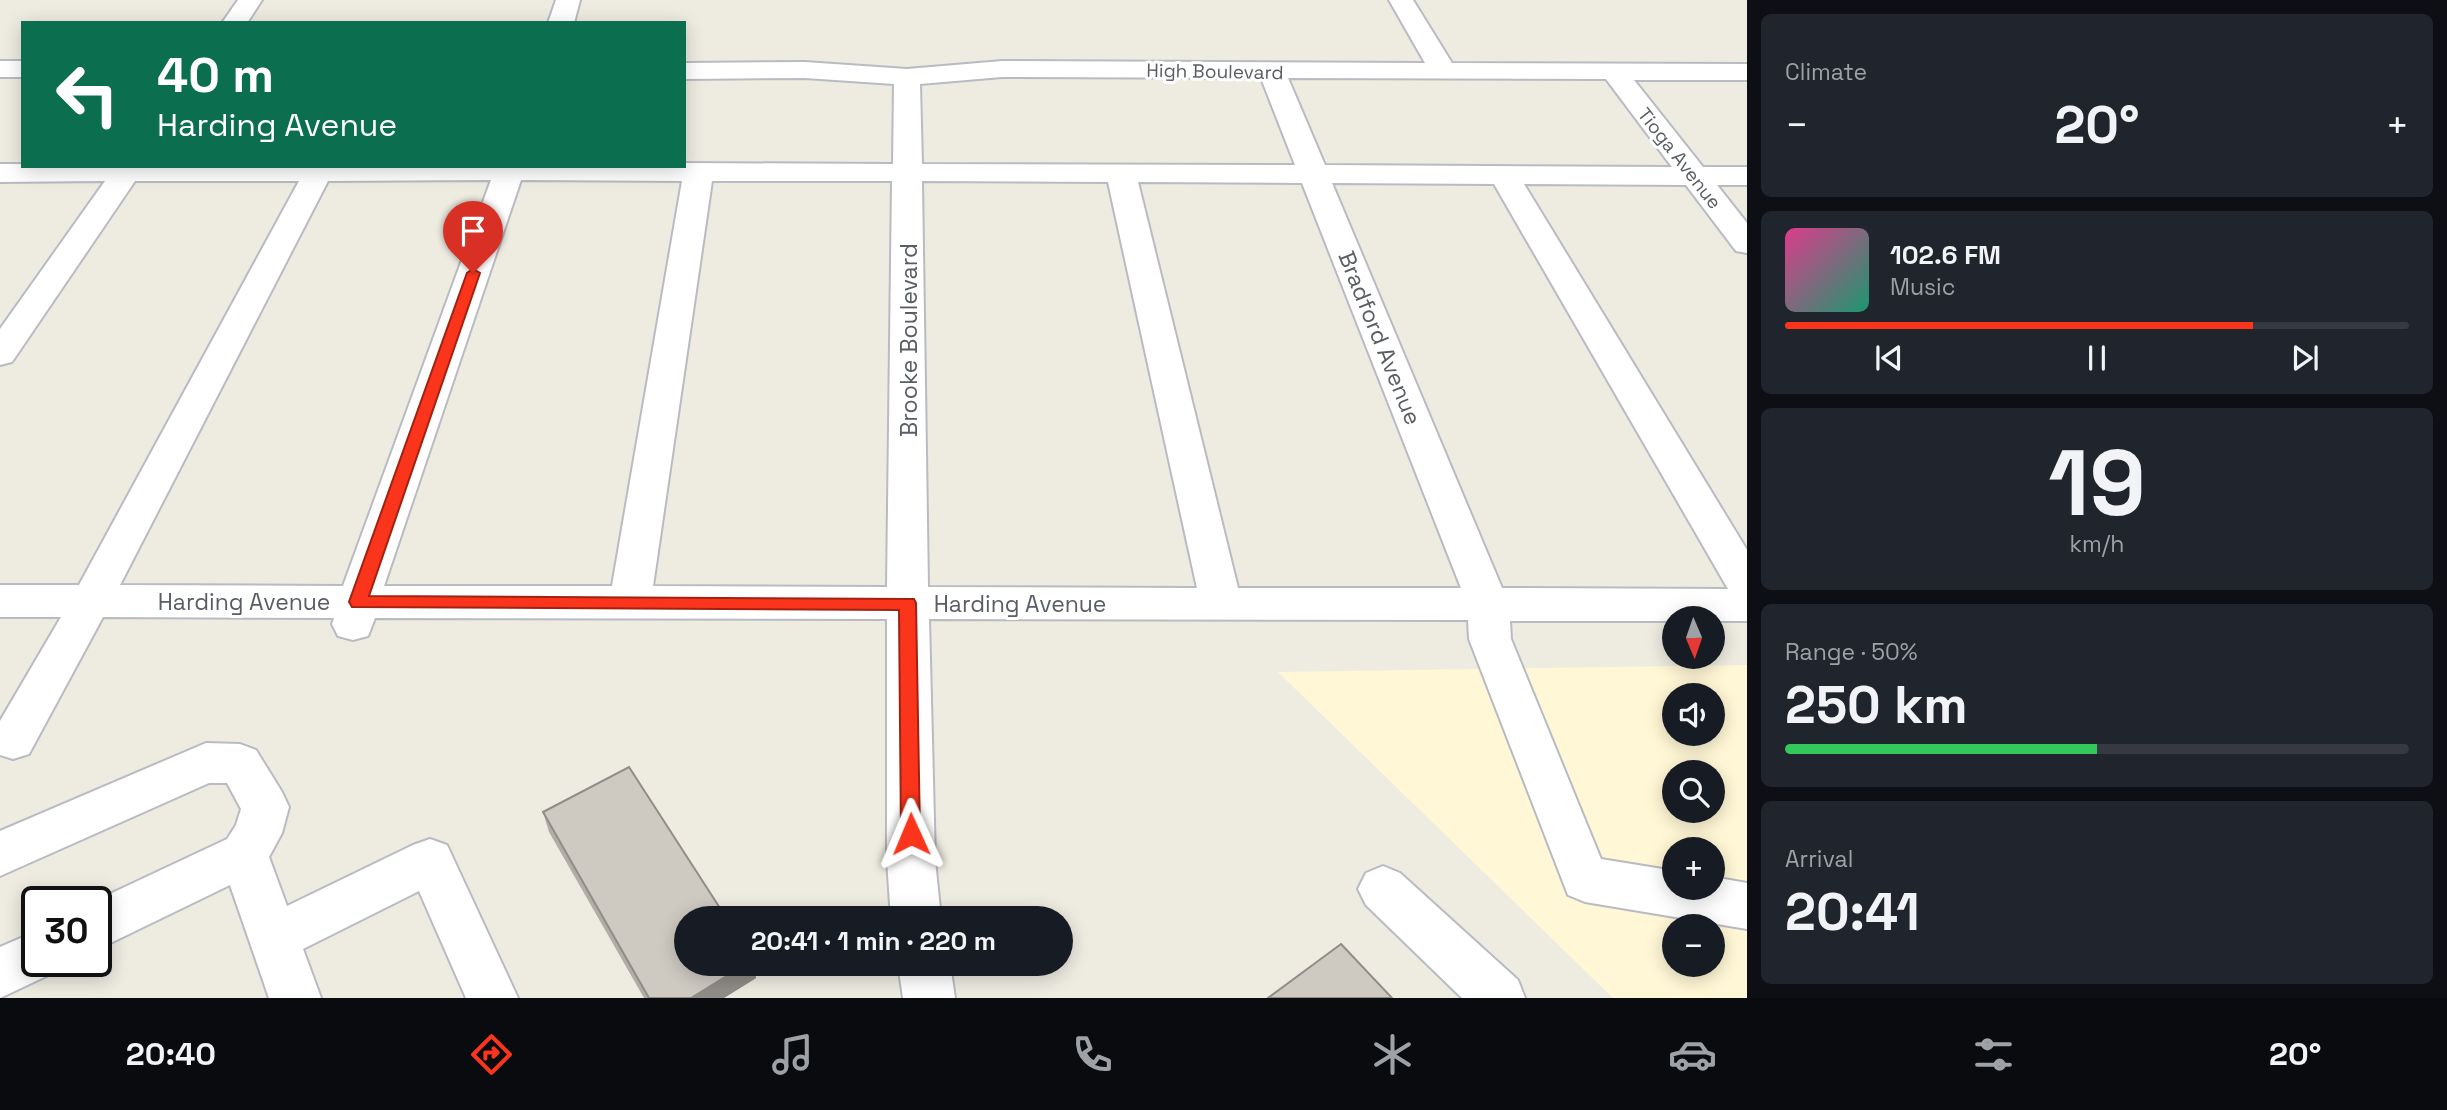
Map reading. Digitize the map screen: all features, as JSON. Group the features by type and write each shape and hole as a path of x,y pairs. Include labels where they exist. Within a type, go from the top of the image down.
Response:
{"street":[{"path":"235,21 250,0"},
{"path":"562,21 568,0"},
{"path":"1401,0 1444,72"},
{"path":"0,69 21,69"},
{"name":"High Boulevard","path":"686,71 805,70 908,77 1002,69 1747,72"},
{"name":"Bradford Avenue","path":"1272,72 1488,604 1490,639 1585,879 1747,906"},
{"name":"Tioga Avenue","path":"1614,72 1747,244"},
{"name":"Brooke Boulevard","path":"908,77 908,603 911,860 915,906"},
{"path":"0,173 129,169 318,172 510,169 698,174 1747,176"},
{"path":"0,354 129,169"},
{"path":"355,615 510,169"},
{"path":"13,740 91,601 318,172"},
{"path":"630,603 698,174"},
{"path":"1121,175 1221,604"},
{"path":"1506,177 1747,585"},
{"name":"Harding Avenue","path":"0,601 91,601 355,615 630,603 1747,605"},
{"path":"0,854 206,763 240,764 265,807 258,833 244,854 112,918"},
{"path":"244,854 295,998"},
{"path":"274,938 430,860 492,998"},
{"path":"1383,889 1499,998"},
{"path":"0,973 21,963"},
{"path":"925,976 929,998"}],"shaded area":[{"path":"1726,665 1747,665 1747,998 1613,998 1278,672 1662,666 1662,669 1725,669"}],"building":[{"path":"629,767 719,906 674,906 674,976 727,976 691,998 649,998 543,812"},
{"path":"1341,944 1392,998 1268,998"}],"route":[{"path":"473,273 358,602 908,603 911,834"}]}
